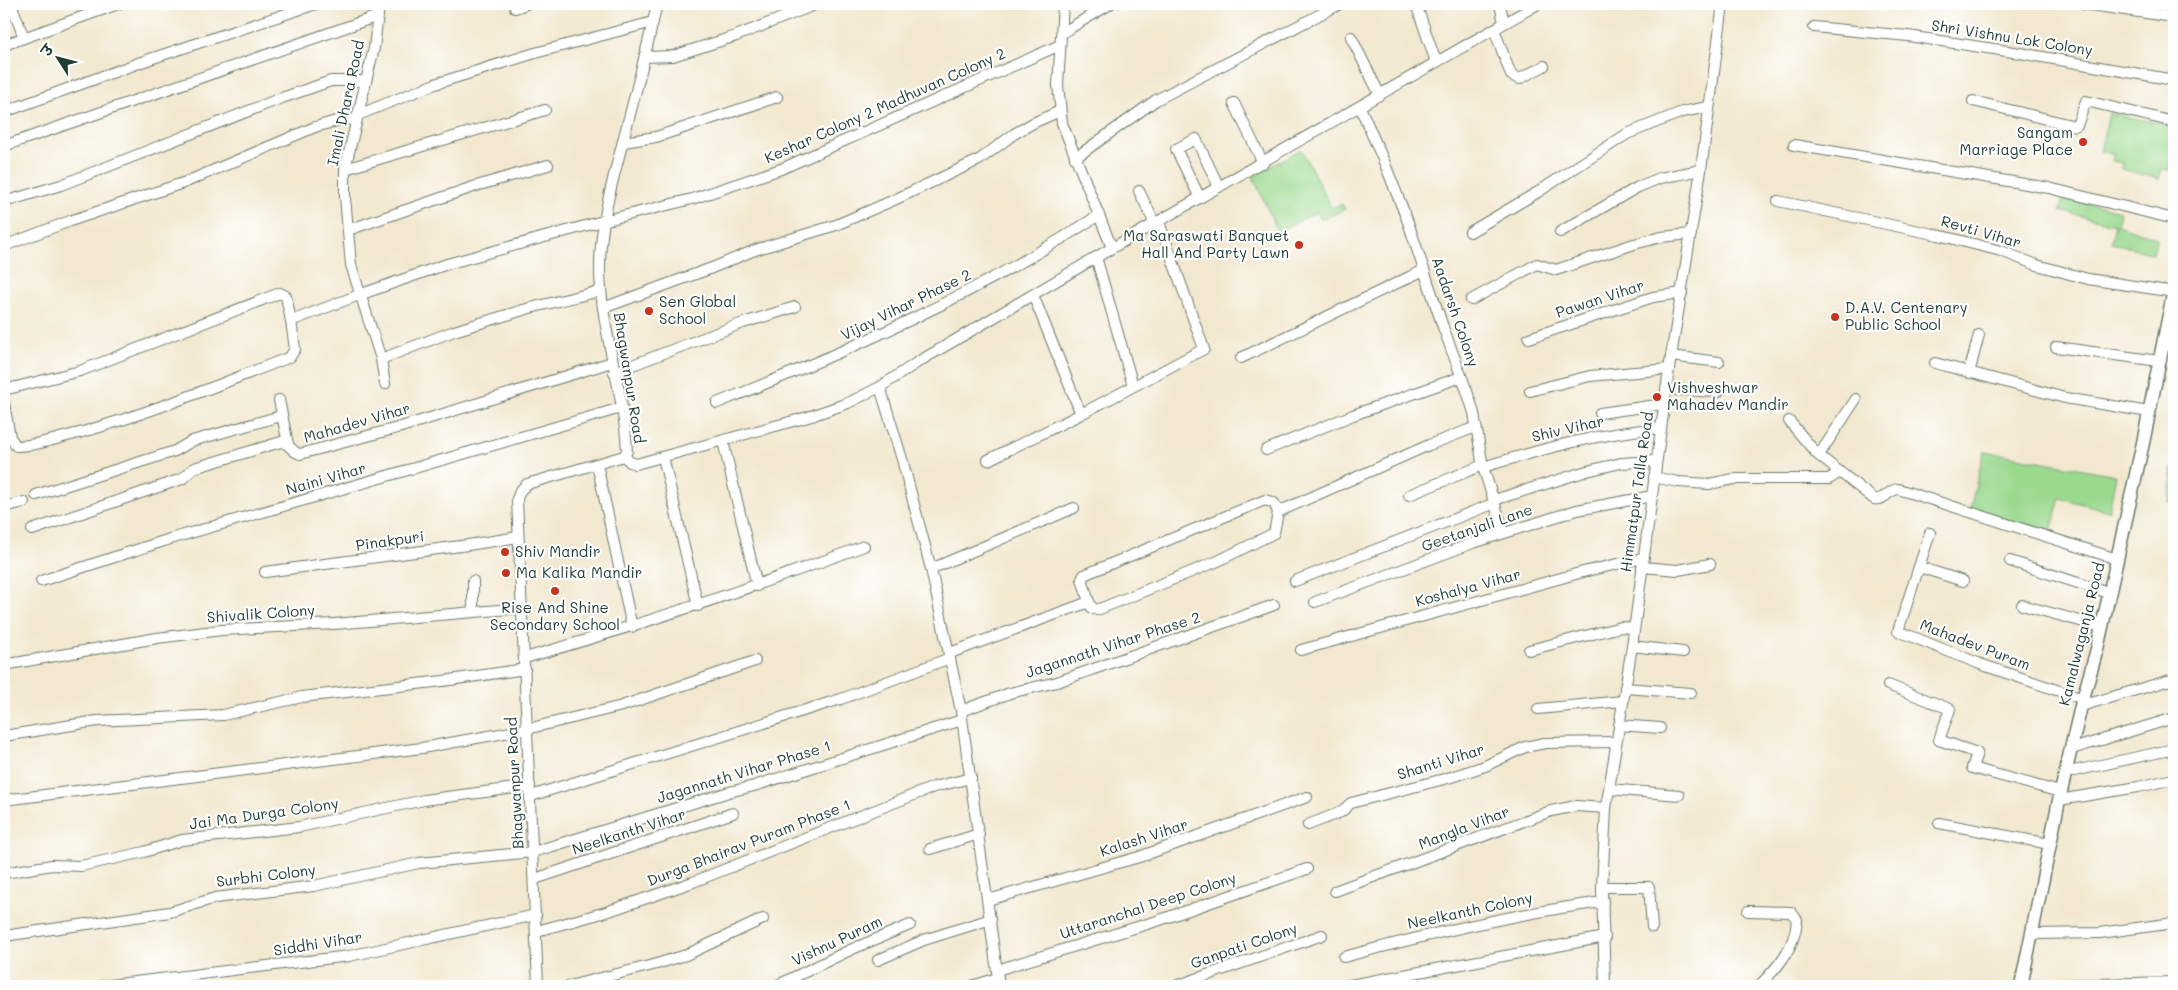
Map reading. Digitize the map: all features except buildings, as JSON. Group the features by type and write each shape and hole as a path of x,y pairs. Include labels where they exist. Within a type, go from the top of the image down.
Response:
{"main road":[{"name":"Kamalwaganja Road","path":"2021,986 2065,773 2102,627 2174,291"}],"street":[{"path":"4,46 118,4"},
{"path":"4,112 147,60 316,4"},
{"name":"Imali Dhara Road","path":"379,4 374,48 345,170 345,197 351,265 381,359 386,384"},
{"path":"515,8 526,4"},
{"name":"Bhagwanpur Road","path":"538,986 517,499 520,491 527,484 624,456 627,451 600,291 603,220 657,4"},
{"path":"645,56 673,56 736,36 816,4"},
{"path":"1063,4 1058,85 1062,123 1112,248"},
{"path":"1062,33 1110,4"},
{"path":"1075,158 1156,100 1340,4"},
{"path":"1416,4 1436,62"},
{"path":"1500,4 1504,23"},
{"path":"624,456 633,464 663,458 840,406 880,387 918,362 1096,257 1538,4"},
{"name":"Himmatpur Talla Road","path":"1605,986 1602,887 1606,808 1632,646 1666,388 1701,170 1708,107 1724,4"},
{"path":"2083,4 2174,17"},
{"path":"12,6 24,38"},
{"path":"4,146 378,16"},
{"path":"4,246 80,217 186,182 315,127 358,117 435,84 535,53 653,22"},
{"name":"Shri Vishnu Lok Colony","path":"1814,26 1908,36 1983,47 2174,80"},
{"path":"1494,29 1512,75 1515,78 1519,79 1544,66"},
{"path":"1351,37 1380,95"},
{"name":"Keshar Colony 2 Madhuvan Colony 2","path":"291,321 447,264 603,220 692,198 781,169 1060,45"},
{"path":"4,202 61,185 279,99 330,81 366,80"},
{"path":"622,142 656,137 777,97"},
{"path":"1973,101 2075,126 2086,101 2174,122"},
{"path":"1234,103 1263,163"},
{"name":"Aadarsh Colony","path":"1360,107 1386,164 1474,413 1483,466 1504,533"},
{"path":"1470,232 1538,192 1627,134 1682,112 1708,107"},
{"path":"345,170 545,110"},
{"path":"602,308 712,268 755,250 836,224 894,200 979,160 1014,134 1060,111"},
{"path":"1200,198 1176,149 1196,139 1219,187"},
{"path":"1794,145 2049,188 2174,219"},
{"path":"348,230 548,165"},
{"path":"1560,232 1638,187 1660,178 1701,170"},
{"path":"988,460 1081,414 1204,349 1157,223 1139,191"},
{"name":"Revti Vihar","path":"1778,202 1938,235 2088,279 2174,291"},
{"name":"Vijay Vihar Phase 2","path":"717,404 855,347 930,310 1047,249 1099,215"},
{"path":"1471,300 1537,264 1556,270 1634,244 1661,237 1691,234"},
{"path":"1096,257 1133,386"},
{"path":"1241,358 1424,270"},
{"path":"381,359 454,331 530,308 600,291"},
{"path":"4,390 80,371 280,293 286,296 295,349 290,357 182,398 102,426 30,446 16,446 10,437 4,403"},
{"name":"Pawan Vihar","path":"1529,338 1653,297 1682,293"},
{"path":"1033,295 1081,414"},
{"name":"Mahadev Vihar","path":"32,530 182,479 194,468 281,442 288,444 295,453 300,454 613,367 795,307"},
{"path":"1969,373 1979,335"},
{"path":"2056,347 2159,361"},
{"path":"1671,356 1719,362"},
{"path":"1935,363 2066,398 2149,412"},
{"path":"1530,391 1590,376 1669,369"},
{"path":"1266,450 1353,415 1461,377"},
{"path":"880,387 902,459 931,569 962,715 998,978"},
{"path":"1666,388 1718,392"},
{"path":"1819,455 1856,399"},
{"path":"279,400 288,444"},
{"path":"1600,413 1664,404"},
{"name":"Naini Vihar","path":"41,582 170,539 621,408"},
{"path":"36,495 176,451 192,441 281,416"},
{"path":"1789,421 1836,475 1874,499 1881,499 1893,490 1898,489 2117,559"},
{"path":"1278,512 1429,445 1476,427"},
{"name":"Shiv Vihar","path":"1409,494 1483,466 1580,439 1662,428"},
{"path":"723,441 757,586"},
{"path":"663,458 698,606"},
{"path":"1295,581 1495,501 1588,471 1621,463 1656,461"},
{"path":"597,464 632,628"},
{"path":"1654,477 1678,482 1709,484 1734,480 1836,475"},
{"name":"Geetanjali Lane","path":"1315,602 1504,533 1577,510 1652,496"},
{"path":"1265,500 1274,503 1278,512 1276,527 1269,537 1218,561 1097,610 1092,608 1089,602 1082,579 1084,575 1265,500"},
{"path":"4,507 24,502"},
{"path":"931,569 1074,508"},
{"name":"Mahadev Puram","path":"1930,533 1898,631 2082,702"},
{"name":"Pinakpuri","path":"265,572 518,537"},
{"path":"525,658 632,628 757,586 864,546"},
{"path":"2010,561 2109,593"},
{"name":"Koshalya Vihar","path":"1301,650 1583,572 1642,563 1678,570 1710,564"},
{"path":"1919,567 1963,581"},
{"path":"473,581 473,612"},
{"name":"Jai Ma Durga Colony","path":"4,873 52,865 82,866 144,852 182,840 299,827 424,800 530,791 841,699 1089,602"},
{"name":"Jagannath Vihar Phase 2","path":"962,715 1010,693 1076,676 1274,605"},
{"path":"2022,605 2102,627"},
{"name":"Shivalik Colony","path":"4,665 157,638 222,630 334,624 523,608"},
{"path":"1529,650 1621,628 1634,628"},
{"path":"1632,646 1683,652"},
{"path":"4,800 422,748 527,729 622,706 755,660"},
{"path":"4,736 97,721 223,715 302,697 443,682 525,669"},
{"path":"2082,702 2174,679"},
{"path":"1888,685 1950,709 1939,740 1977,754 1972,768 2060,796 2138,787 2174,779"},
{"path":"1625,688 1691,693"},
{"path":"1538,709 1623,701"},
{"name":"Jagannath Vihar Phase 1","path":"533,852 729,792 772,781 962,715"},
{"path":"2072,748 2174,718"},
{"path":"1619,725 1660,728"},
{"name":"Shanti Vihar","path":"1308,825 1341,812 1351,803 1448,778 1486,766 1525,747 1545,743 1616,742"},
{"path":"2065,773 2174,749"},
{"name":"Durga Bhairav Puram Phase 1","path":"537,931 606,912 693,882 934,787 971,778"},
{"path":"1609,789 1679,795"},
{"name":"Kalash Vihar","path":"988,900 1139,857 1307,797"},
{"name":"Mangla Vihar","path":"1335,891 1551,811 1576,806 1606,808"},
{"name":"Neelkanth Vihar","path":"534,879 732,813"},
{"path":"1939,823 2050,844"},
{"path":"930,849 979,834"},
{"name":"Surbhi Colony","path":"4,936 170,912 214,898 314,886 419,863 533,852"},
{"name":"Uttaranchal Deep Colony","path":"972,986 1307,869"},
{"path":"1602,887 1649,887 1652,927"},
{"name":"Neelkanth Colony","path":"1344,956 1414,938 1554,908 1603,902"},
{"path":"1748,911 1791,912 1797,920 1796,933 1788,951 1775,970 1759,986"},
{"name":"Siddhi Vihar","path":"102,986 348,956 536,915"},
{"path":"568,986 686,955 763,919"},
{"path":"878,960 924,940 990,919"},
{"path":"2033,934 2100,933 2174,923"},
{"name":"Vishnu Puram","path":"776,986 850,950 910,925"},
{"name":"Ganpati Colony","path":"1176,986 1322,935"},
{"path":"1345,986 1605,937"},
{"path":"2021,986 2174,982"}],"green space":[{"path":"2109,113 2174,126 2174,154 2170,170 2162,169 2159,179 2122,169 2123,163 2112,161 2114,155 2100,151"},
{"path":"1301,149 1332,208 1342,204 1345,209 1321,220 1317,212 1278,232 1253,177"},
{"path":"2063,197 2120,211 2117,225 2157,238 2153,254 2111,242 2115,224 2060,211"},
{"path":"1984,451 2116,475 2109,511 2060,498 2050,535 1970,509"},
{"path":"2174,468 2174,502 2169,502 2171,469"}],"place":[{"name":"Sangam Marriage Place","path":"2083,142"},
{"name":"Ma Saraswati Banquet Hall And Party Lawn","path":"1299,245"},
{"name":"Sen Global School","path":"649,311"},
{"name":"D.A.V. Centenary Public School","path":"1835,317"},
{"name":"Vishveshwar Mahadev Mandir","path":"1657,397"},
{"name":"Shiv Mandir","path":"505,552"},
{"name":"Ma Kalika Mandir","path":"506,573"},
{"name":"Rise And Shine Secondary School","path":"555,591"}]}
